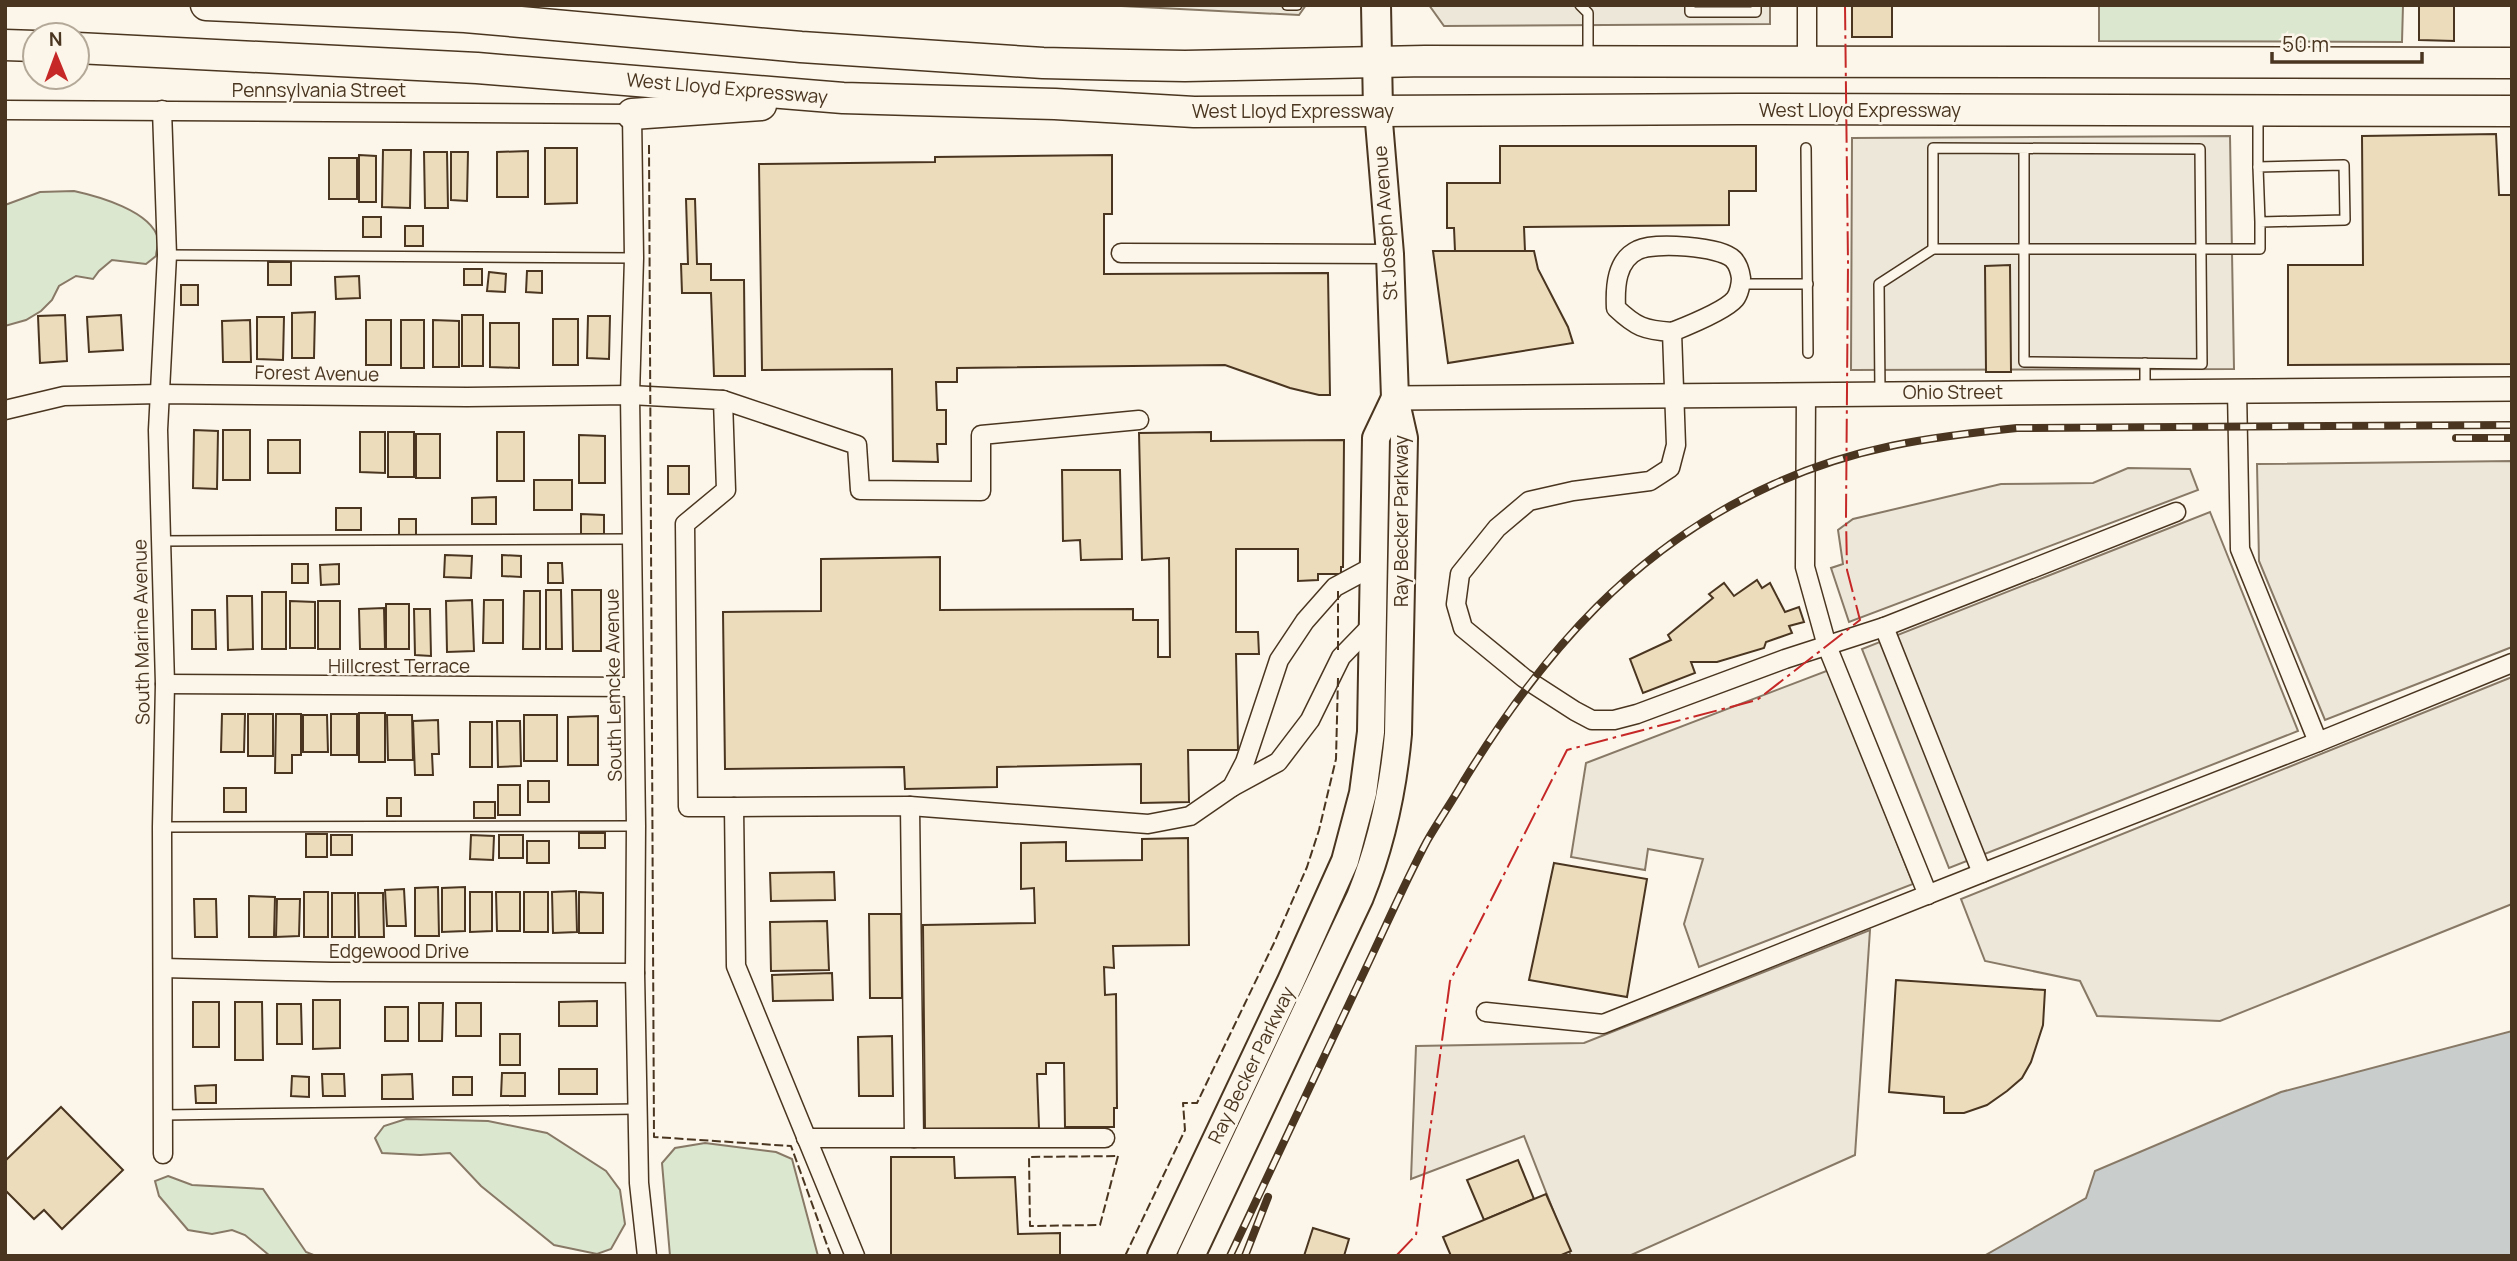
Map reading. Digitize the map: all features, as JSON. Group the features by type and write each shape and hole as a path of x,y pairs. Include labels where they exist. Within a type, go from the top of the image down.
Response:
{"highway":[{"path":"206,5 477,11 800,47 1043,63 1185,66 1377,61 2512,63"},
{"path":"601,5 629,30"},
{"name":"West Lloyd Expressway","path":"91,49 464,67 843,98 1194,112 2512,111"},
{"path":"632,114 843,98"}],"main road":[{"name":"St Joseph Avenue","path":"1376,5 1378,110 1390,254 1395,398"},
{"name":"Ray Becker Parkway","path":"1161,1256 1292,981 1345,861 1363,793 1368,757 1377,438 1395,398"},
{"name":"Ray Becker Parkway","path":"1191,1256 1360,897 1371,870 1390,798 1398,734 1404,438 1395,398"}],"street":[{"path":"1807,5 1807,63"},
{"name":"Pennsylvania Street","path":"5,110 632,114"},
{"name":"South Marine Avenue","path":"162,110 167,255 158,430 165,684 162,827 163,1154"},
{"name":"South Lemcke Avenue","path":"632,114 634,258 630,395 636,826 635,972 639,1183 647,1256"},
{"path":"1673,246 1707,248 1732,257 1740,270 1741,284 1735,299 1672,332 1653,330 1632,323 1616,307 1615,285 1623,264 1638,250 1673,246"},
{"path":"1121,253 1390,254"},
{"path":"1672,332 1676,445 1670,468 1650,481 1573,491 1530,501 1497,528 1460,574 1456,604 1463,628 1524,678 1592,720 1614,720 1637,714 1785,659 1884,627 2176,512"},
{"name":"Ohio Street","path":"1395,398 2512,389"},
{"path":"2237,390 2239,548 2318,742"},
{"path":"1806,393 1805,567 1827,646 1928,895"},
{"name":"Forest Avenue","path":"5,410 64,396 160,394 467,397 630,395 723,400 857,445 859,490 981,491 981,435 1139,420"},
{"path":"723,400 726,490 685,524 688,807 910,806 1148,824 1190,816 1232,787 1278,762 1310,720 1341,657 1373,624"},
{"path":"1232,787 1245,762 1279,660 1305,621 1335,587 1374,566"},
{"path":"1884,627 1982,873"},
{"path":"1486,1012 1603,1024 2512,663"},
{"name":"Hillcrest Terrace","path":"165,684 633,687"},
{"path":"910,806 914,1138"},
{"path":"734,807 736,966 855,1256"},
{"name":"Edgewood Drive","path":"163,968 344,972 635,972"},
{"path":"806,1138 1105,1138"}],"lane":[{"path":"1287,5 1297,5"},
{"path":"1580,5 1588,13 1588,61"},
{"path":"1690,5 1690,12 1756,12 1756,5"},
{"path":"1880,393 1879,284 1933,249 2260,249 2258,111"},
{"path":"1806,148 1808,353"},
{"path":"1933,249 1933,148 2200,149 2202,364 2024,362 2024,149"},
{"path":"2258,167 2344,165 2345,220 2260,222"},
{"path":"167,255 634,258"},
{"path":"1741,284 1808,284"},
{"path":"2145,363 2145,391"},
{"path":"160,541 632,539"},
{"path":"162,827 636,826"},
{"path":"163,1115 637,1109"}],"green space":[{"path":"2099,5 2403,5 2402,42 2099,41"},
{"path":"74,191 122,206 146,220 158,239 156,256 146,264 112,260 93,279 76,276 59,286 52,300 41,311 26,320 5,326 5,205 40,192"},
{"path":"406,1119 488,1121 547,1133 606,1171 620,1190 625,1224 611,1249 597,1254 554,1245 481,1186 450,1153 382,1153 375,1138 384,1126"},
{"path":"705,1143 776,1152 792,1159 818,1256 670,1256 662,1163 675,1148"},
{"path":"168,1176 192,1185 263,1189 306,1252 316,1256 270,1256 245,1235 232,1230 212,1234 188,1230 159,1196 155,1181"}],"shaded area":[{"path":"1102,5 1306,5 1299,15"},
{"path":"1429,5 1770,5 1770,24 1444,26"},
{"path":"2230,136 2234,369 1851,370 1852,138"},
{"path":"2512,461 2512,647 2325,720 2259,561 2257,464"},
{"path":"2128,468 2190,469 2198,490 1849,622 1831,568 1843,564 1838,530 1853,519 2001,484 2093,483"},
{"path":"2210,512 2298,731 1949,868 1862,649"},
{"path":"1829,670 1913,884 1699,967 1684,924 1703,859 1648,849 1645,870 1571,857 1586,763"},
{"path":"2512,677 2512,904 2220,1021 2097,1016 2080,981 1985,961 1961,899"},
{"path":"1870,930 1855,1155 1629,1256 1571,1256 1524,1136 1411,1179 1416,1046 1584,1043"},
{"path":"2512,1031 2512,1256 1984,1256 2086,1198 2095,1171 2281,1092"}],"building":[{"path":"1852,5 1892,5 1892,37 1852,37"},
{"path":"2419,5 2454,5 2454,41 2419,40"},
{"path":"2496,134 2499,195 2512,195 2512,364 2288,365 2288,265 2363,265 2362,136"},
{"path":"1500,146 1756,146 1756,191 1729,191 1729,225 1524,227 1525,251 1455,251 1454,228 1447,228 1447,183 1500,183"},
{"path":"545,148 577,148 577,203 545,204"},
{"path":"383,150 411,150 410,208 382,207"},
{"path":"528,151 528,197 497,197 497,152"},
{"path":"424,152 447,152 448,208 425,208"},
{"path":"451,152 468,152 467,201 451,200"},
{"path":"359,155 376,156 376,202 359,202"},
{"path":"1112,155 1112,214 1104,214 1104,274 1328,273 1330,395 1290,388 1225,365 957,368 957,382 936,382 937,410 946,410 946,444 937,444 938,462 893,461 892,369 762,370 759,164 935,162 935,157"},
{"path":"329,158 357,158 357,199 329,199"},
{"path":"686,199 695,199 697,264 711,264 711,280 744,280 745,376 714,376 711,293 682,293 681,264 688,264"},
{"path":"363,217 381,217 381,237 363,237"},
{"path":"405,226 423,226 423,246 405,246"},
{"path":"1433,251 1534,251 1538,269 1568,327 1573,343 1448,363"},
{"path":"268,262 291,262 291,285 268,285"},
{"path":"2010,265 2011,372 1986,372 1985,266"},
{"path":"464,269 482,269 482,285 464,285"},
{"path":"527,271 542,271 542,293 526,292"},
{"path":"489,272 506,274 505,292 487,291"},
{"path":"359,276 360,298 336,299 335,277"},
{"path":"181,285 198,285 198,305 181,305"},
{"path":"315,312 314,358 292,358 292,313"},
{"path":"65,315 67,361 40,363 38,316"},
{"path":"121,315 123,350 89,352 87,317"},
{"path":"462,315 483,315 483,366 462,366"},
{"path":"588,316 610,316 609,359 587,358"},
{"path":"257,317 284,317 283,360 257,359"},
{"path":"553,319 578,319 578,365 553,365"},
{"path":"250,320 251,362 223,362 222,321"},
{"path":"366,320 391,320 391,365 366,365"},
{"path":"401,320 424,320 424,368 401,368"},
{"path":"433,320 459,321 459,367 433,367"},
{"path":"490,323 519,323 519,368 490,367"},
{"path":"194,430 218,431 217,489 193,488"},
{"path":"223,430 250,430 250,480 223,480"},
{"path":"360,432 385,432 385,473 360,472"},
{"path":"388,432 414,432 414,477 388,477"},
{"path":"497,432 524,432 524,481 497,481"},
{"path":"1211,432 1211,441 1344,440 1343,567 1341,574 1318,574 1318,580 1298,581 1298,549 1236,549 1236,632 1258,632 1259,654 1236,654 1238,750 1188,750 1189,802 1141,803 1141,764 997,767 997,787 905,789 904,767 725,769 723,612 821,611 821,559 940,557 940,610 1133,609 1133,620 1158,620 1158,657 1170,657 1169,558 1142,560 1139,433"},
{"path":"416,434 440,434 440,478 416,478"},
{"path":"579,435 605,436 605,483 579,483"},
{"path":"268,440 300,440 300,473 268,473"},
{"path":"668,466 689,466 689,494 668,494"},
{"path":"1062,470 1120,470 1122,559 1081,560 1080,540 1063,541"},
{"path":"534,480 572,480 572,510 534,510"},
{"path":"496,497 496,524 472,524 472,498"},
{"path":"336,508 361,508 361,530 336,530"},
{"path":"581,514 604,515 604,534 581,534"},
{"path":"399,519 416,519 416,535 399,535"},
{"path":"445,555 472,556 471,578 444,577"},
{"path":"502,555 521,556 521,577 502,576"},
{"path":"548,563 562,563 563,583 548,583"},
{"path":"292,564 308,564 308,583 292,583"},
{"path":"339,564 339,584 321,585 320,565"},
{"path":"1757,580 1762,588 1770,583 1785,612 1799,607 1804,622 1789,626 1792,633 1766,642 1764,648 1717,662 1691,662 1695,673 1643,693 1630,659 1671,640 1668,635 1713,598 1709,594 1724,583 1734,596"},
{"path":"546,590 561,590 562,649 546,649"},
{"path":"572,590 601,590 601,651 573,651"},
{"path":"524,591 540,591 540,649 523,649"},
{"path":"262,592 286,592 286,649 262,649"},
{"path":"227,596 252,596 253,649 228,650"},
{"path":"472,600 474,651 447,652 446,601"},
{"path":"484,600 503,600 503,643 483,643"},
{"path":"290,601 315,602 315,648 290,648"},
{"path":"318,601 340,601 340,649 318,649"},
{"path":"386,604 409,604 409,649 386,649"},
{"path":"384,608 385,649 360,649 359,609"},
{"path":"414,609 430,609 431,656 415,655"},
{"path":"192,610 215,610 216,649 192,649"},
{"path":"359,713 385,713 385,762 359,762"},
{"path":"222,714 245,714 244,752 221,752"},
{"path":"248,714 273,714 273,756 248,756"},
{"path":"276,714 301,714 301,755 292,755 292,773 275,773"},
{"path":"331,714 357,714 357,755 331,755"},
{"path":"303,715 327,715 328,752 303,752"},
{"path":"387,715 412,715 413,760 388,760"},
{"path":"524,715 557,715 557,761 524,761"},
{"path":"598,716 598,765 568,765 568,717"},
{"path":"438,720 439,754 432,754 433,775 415,775 413,721"},
{"path":"497,721 520,721 521,766 498,767"},
{"path":"470,722 492,722 492,767 470,767"},
{"path":"528,781 549,781 549,802 528,802"},
{"path":"498,785 520,785 520,815 498,815"},
{"path":"224,788 246,788 246,812 224,812"},
{"path":"387,798 401,798 401,816 387,816"},
{"path":"474,802 495,802 495,818 474,818"},
{"path":"579,833 605,833 605,848 579,848"},
{"path":"306,834 327,834 327,857 306,857"},
{"path":"331,835 352,835 352,855 331,855"},
{"path":"471,835 494,836 493,860 470,859"},
{"path":"499,835 523,835 523,858 499,858"},
{"path":"1188,838 1189,945 1113,946 1114,968 1104,967 1105,995 1116,994 1117,1108 1114,1108 1114,1127 1065,1127 1064,1063 1046,1063 1046,1074 1037,1074 1039,1128 925,1129 923,925 1035,923 1034,888 1021,889 1021,843 1066,842 1066,861 1142,860 1142,839"},
{"path":"527,841 549,841 549,863 527,863"},
{"path":"1554,863 1647,879 1627,997 1529,980"},
{"path":"834,872 835,900 771,901 770,873"},
{"path":"438,887 439,936 415,936 415,888"},
{"path":"465,887 465,931 442,932 442,888"},
{"path":"404,889 406,926 387,926 385,890"},
{"path":"576,891 577,932 553,933 552,892"},
{"path":"304,892 328,892 328,937 304,937"},
{"path":"470,892 492,892 492,931 470,932"},
{"path":"496,892 520,892 520,931 497,931"},
{"path":"524,892 548,892 548,932 524,932"},
{"path":"579,892 603,893 603,933 579,933"},
{"path":"332,893 355,893 355,937 332,937"},
{"path":"358,893 383,893 384,937 359,937"},
{"path":"249,896 275,897 274,937 249,937"},
{"path":"194,899 216,899 217,937 195,937"},
{"path":"277,899 300,899 299,936 276,937"},
{"path":"869,914 901,914 902,998 870,998"},
{"path":"827,921 829,970 771,971 770,922"},
{"path":"832,973 833,1000 773,1001 772,975"},
{"path":"1896,980 2045,990 2043,1025 2031,1062 2022,1078 1987,1105 1964,1113 1944,1113 1944,1097 1889,1092"},
{"path":"313,1000 340,1000 340,1048 313,1049"},
{"path":"597,1001 597,1026 559,1026 559,1002"},
{"path":"193,1002 219,1002 219,1047 193,1047"},
{"path":"235,1002 262,1002 263,1060 235,1060"},
{"path":"419,1003 443,1003 442,1041 419,1041"},
{"path":"456,1003 481,1003 481,1036 456,1036"},
{"path":"277,1004 301,1004 302,1044 277,1044"},
{"path":"385,1007 408,1007 408,1041 385,1041"},
{"path":"500,1034 520,1034 520,1065 500,1065"},
{"path":"892,1036 893,1096 859,1096 858,1037"},
{"path":"559,1069 597,1069 597,1094 559,1094"},
{"path":"502,1073 525,1073 525,1096 501,1096"},
{"path":"322,1074 344,1074 345,1096 323,1096"},
{"path":"412,1074 413,1099 382,1099 382,1075"},
{"path":"292,1076 309,1077 309,1097 291,1096"},
{"path":"453,1077 472,1077 472,1095 453,1095"},
{"path":"216,1085 216,1103 196,1103 195,1086"},
{"path":"61,1107 123,1170 62,1229 44,1210 34,1219 5,1190 5,1161"},
{"path":"891,1157 954,1157 955,1178 1015,1177 1018,1234 1060,1233 1060,1256 891,1256"},
{"path":"1518,1160 1534,1199 1484,1220 1467,1180"},
{"path":"1546,1194 1571,1251 1559,1256 1451,1256 1443,1237"},
{"path":"1313,1228 1349,1239 1344,1256 1304,1256"}],"railway":[{"path":"1230,1256 1411,872 1465,779 1495,732 1561,646 1597,607 1636,571 1678,539 1724,510 1804,471 1864,452 1954,435 2017,428 2512,425"},
{"path":"2456,438 2512,438"},
{"path":"1245,1256 1268,1197"}],"fence":[{"path":"649,145 654,1137 791,1146 831,1256"},
{"path":"1338,591 1338,650"},
{"path":"1125,1256 1185,1130 1183,1103 1197,1103 1274,943 1307,867 1336,759 1338,678"},
{"path":"1118,1156 1100,1225 1030,1226 1029,1157 1118,1156"}],"power":[{"path":"1396,1256 1416,1235 1450,981 1567,750 1757,700 1860,620 1847,570 1845,5"}]}
